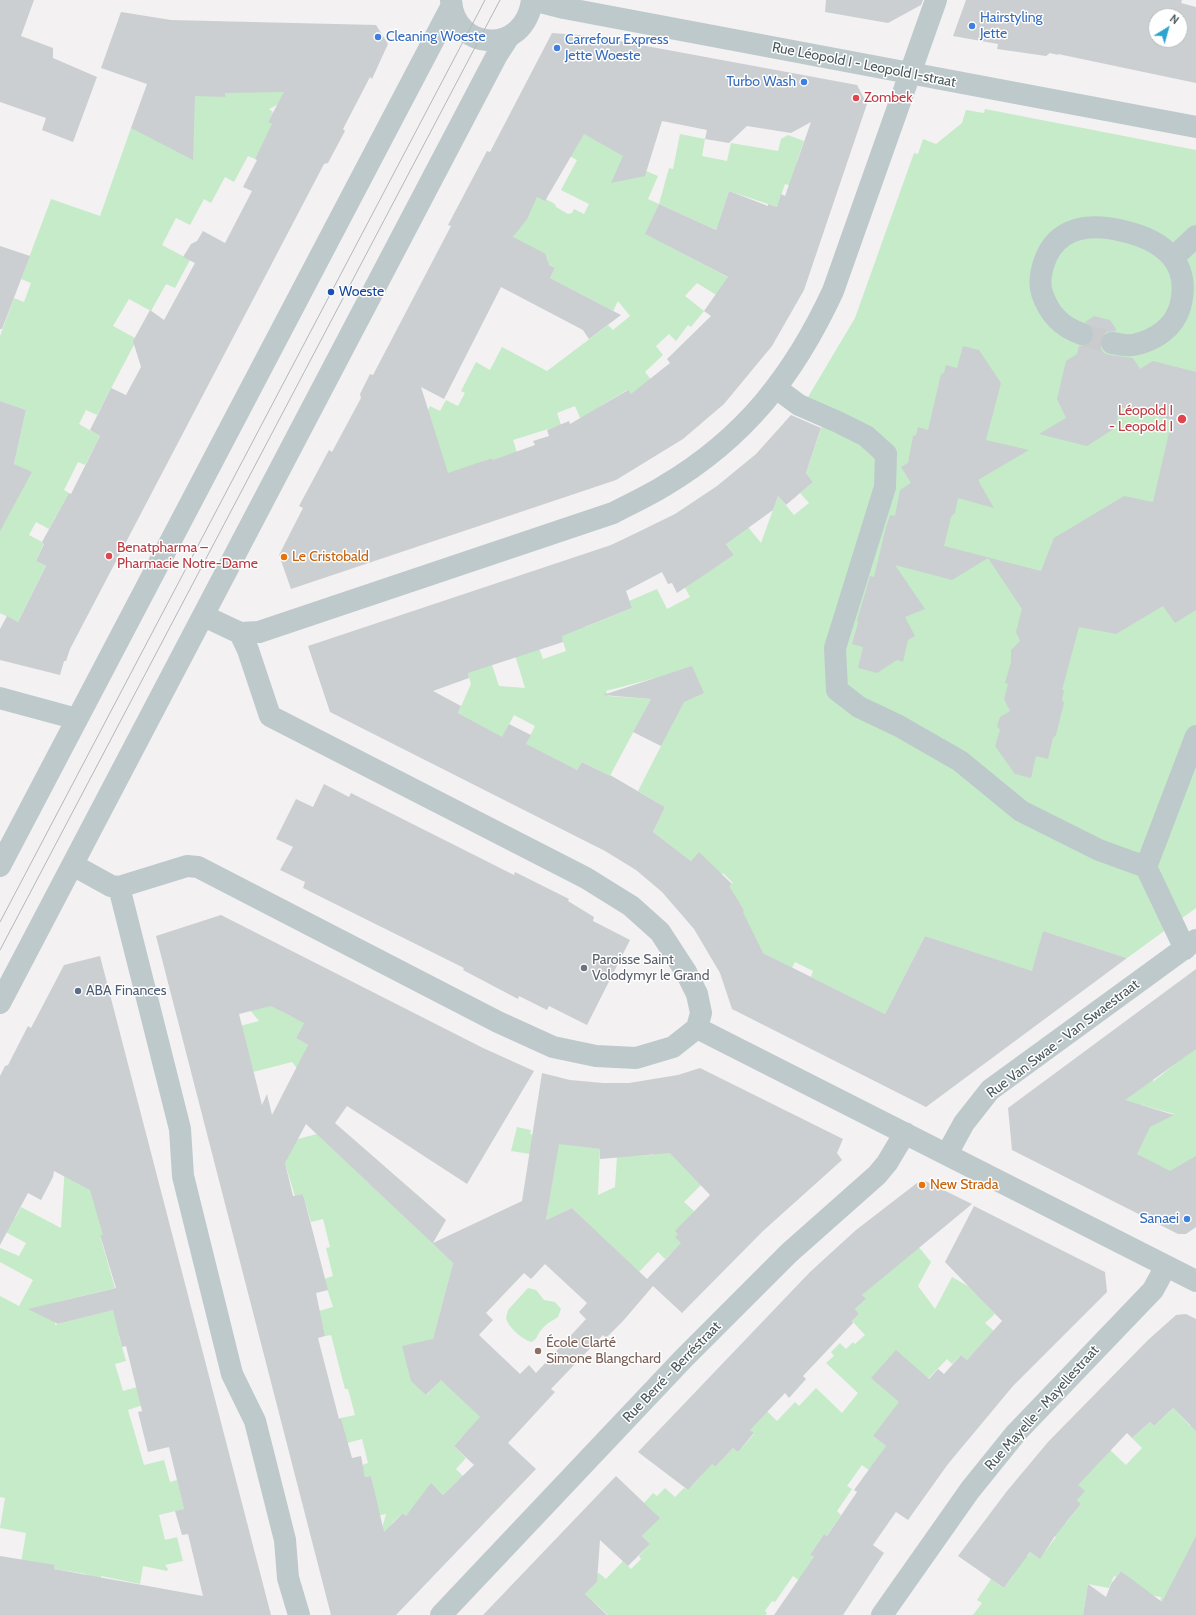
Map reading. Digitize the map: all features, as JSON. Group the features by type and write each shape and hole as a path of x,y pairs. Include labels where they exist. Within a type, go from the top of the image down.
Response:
{"street":[{"path":"451,4 460,26 479,39 488,41 508,38 518,32 526,22 531,12 533,0"},
{"name":"Rue Léopold I - Leopold I-straat","path":"533,0 571,10 1196,128"},
{"path":"204,616 240,633 259,632 612,513 664,486 714,452 756,413 792,368 807,343 833,291 936,0"},
{"path":"0,866 451,4"},
{"path":"0,1003 497,55 508,38"},
{"path":"1082,334 1057,321 1046,307 1041,290 1041,272 1046,255 1057,241 1072,231 1089,226 1106,227 1142,236 1160,244 1173,258 1181,276 1183,295 1178,314 1167,329 1150,340 1132,345 1112,343"},
{"path":"1173,258 1196,236"},
{"path":"776,388 799,405 866,436 886,454 885,487 835,648 837,690 859,707 899,726 960,761 1021,811 1099,850 1146,866 1190,944"},
{"path":"73,865 112,886 119,887 187,866 198,867 498,1022 553,1047 596,1056 636,1058 673,1047 697,1028 701,1013 697,994 686,972 660,932 631,906 586,878 270,716 248,650 240,633"},
{"path":"0,698 77,720"},
{"path":"1146,866 1196,736"},
{"path":"119,887 180,1129 183,1176 232,1374 255,1421 285,1540 288,1578 299,1615"},
{"name":"Rue Van Swae - Van Swaestraat","path":"947,1154 964,1123 990,1090 1190,944"},
{"path":"697,1028 1196,1281"},
{"name":"Rue Berré - Berréstraat","path":"441,1615 684,1358 783,1258 877,1175 887,1163 904,1133"},
{"name":"Rue Mayelle - Mayellestraat","path":"882,1615 970,1490 1006,1444 1058,1387 1153,1290 1166,1266"}],"green space":[{"path":"195,85 225,90 294,89 285,101 269,109 273,112 268,122 273,124 255,159 248,156 234,182 225,177 211,203 204,199 190,225 176,218 162,245 190,260 175,288 166,284 151,311 129,299 113,326 137,339 97,415 86,410 79,424 100,436 85,465 78,462 64,490 69,493 49,529 36,522 29,535 44,543 36,561 46,566 18,622 0,613 0,527 31,473 14,464 26,410 0,401 0,336 14,298 24,302 31,283 21,279 51,199 100,216 131,128"},
{"path":"985,109 1196,150 1196,908 1127,958 1043,931 1040,944 1097,980 1074,997 1061,981 925,936 885,1014 811,977 813,971 795,962 792,968 761,952 738,915 744,910 738,901 721,890 733,883 723,873 714,884 702,873 711,864 699,853 691,861 653,832 665,807 638,791 661,746 662,700 655,678 606,691 608,696 651,699 604,787 598,770 582,762 577,770 521,754 535,726 514,715 502,738 458,713 471,684 463,658 487,650 499,686 525,688 515,655 539,648 543,659 566,651 556,620 583,621 585,627 632,608 629,601 657,589 667,609 690,597 679,576 709,571 734,555 725,542 748,527 761,543 778,496 794,515 809,503 800,493 813,482 806,473 823,423 824,409 808,397 855,318 914,153 918,154 923,139 936,144 962,123 966,110 984,113"},
{"path":"572,128 616,148 646,171 658,176 648,199 659,204 646,234 733,280 721,298 697,283 685,296 704,311 691,327 688,325 676,341 669,334 656,346 663,355 645,372 671,405 631,394 627,390 602,405 583,425 575,406 557,413 561,425 513,440 520,462 497,469 492,458 478,463 449,487 422,421 430,406 440,411 446,400 458,406 465,393 461,391 476,362 490,370 502,347 547,371 608,325 613,330 630,316 618,301 613,311 550,278 555,268 546,263 548,259 546,254 512,240 536,194 555,204 556,207 568,214 572,213 574,209 584,214 589,204 561,190 577,160 564,153"},
{"path":"680,134 705,139 702,156 727,161 731,143 778,151 781,139 788,135 804,141 797,161 795,187 785,184 777,207 729,191 716,230 659,204 669,168 673,169"},
{"path":"240,998 281,1006 279,1010 290,1016 307,1017 296,1038 308,1045 297,1068 292,1062 253,1072 236,1027 259,1021"},
{"path":"1196,1047 1196,1162 1179,1191 1137,1154 1139,1130 1174,1114 1142,1105 1121,1119 1123,1097 1146,1071 1154,1081"},
{"path":"56,1100 109,1233 100,1236 115,1288 57,1302 55,1325 130,1305 137,1331 119,1336 126,1361 115,1364 123,1391 141,1386 146,1404 128,1410 144,1465 164,1460 170,1482 177,1480 184,1509 159,1515 165,1540 177,1537 183,1561 165,1565 168,1569 167,1571 143,1566 140,1584 101,1576 99,1589 84,1586 86,1574 54,1569 55,1565 19,1575 26,1533 0,1528 5,1498 0,1497 0,1296 19,1306 33,1280 0,1262 0,1248 19,1256 26,1243 0,1229 0,1216 2,1211 15,1218 21,1207 61,1228 65,1164"},
{"path":"517,1127 531,1130 530,1134 544,1136 564,1144 600,1149 598,1195 615,1187 617,1156 653,1155 663,1138 701,1185 684,1202 694,1211 678,1234 682,1244 665,1259 658,1252 639,1272 572,1208 546,1220 556,1158 511,1151"},
{"path":"317,1134 453,1263 420,1389 427,1395 441,1379 499,1435 462,1437 454,1446 466,1458 456,1469 463,1476 443,1495 438,1490 406,1516 403,1513 393,1522 378,1543 386,1514 366,1518 368,1491 374,1489 371,1476 365,1477 362,1465 368,1463 362,1439 332,1447 345,1433 341,1418 355,1415 348,1389 345,1389 331,1335 325,1336 319,1311 333,1307 324,1279 333,1276 326,1248 330,1247 323,1219 311,1222 303,1194 295,1196 279,1144"},
{"path":"917,1245 931,1262 918,1286 935,1309 952,1277 975,1290 995,1314 985,1323 994,1331 967,1360 961,1355 952,1364 947,1359 873,1436 886,1446 870,1471 862,1465 847,1486 852,1489 837,1511 841,1515 827,1536 824,1534 810,1555 816,1558 800,1581 793,1576 775,1602 772,1601 765,1611 767,1613 766,1615 608,1615 585,1594 597,1582 594,1577 599,1573 606,1579 623,1561 631,1569 641,1559 639,1556 650,1544 642,1536 659,1518 644,1503 653,1493 657,1496 665,1488 675,1497 684,1488 688,1490 702,1475 700,1472 709,1461 715,1467 733,1448 738,1452 754,1434 747,1427 764,1408 777,1421 795,1402 799,1406 816,1388 842,1413 858,1393 826,1363 834,1356 831,1352 840,1343 846,1349 853,1342 855,1344 865,1335 852,1321 859,1314 855,1309 865,1300 862,1295"},
{"path":"528,1288 536,1290 544,1300 555,1302 561,1309 558,1317 546,1325 531,1342 516,1332 509,1325 506,1318 508,1310"},
{"path":"1173,1408 1190,1426 1196,1420 1196,1537 1158,1615 1161,1597 1136,1593 1127,1585 1131,1579 1121,1571 1116,1577 1114,1576 1109,1588 1088,1584 1083,1615 973,1615 982,1603 977,1600 991,1579 1004,1588 1013,1576 1022,1552 1028,1556 1030,1552 1040,1558 1056,1537 1047,1530 1061,1519 1066,1523 1081,1504 1077,1500 1069,1478 1110,1450 1126,1465 1142,1448 1132,1438 1150,1422 1154,1426"}],"building":[{"path":"0,0 34,0 21,36 53,48 53,58 97,77 73,142 42,130 46,118 0,102"},
{"path":"826,0 923,0 921,5 888,23 825,12"},
{"path":"966,0 1182,0 1181,3 1196,7 1196,83 1058,54 1050,53 1046,56 997,49 998,44 953,36"},
{"path":"121,12 171,20 376,25 388,44 372,79 370,77 343,129 345,131 328,163 324,164 70,649 66,661 64,661 60,675 0,660 0,629 7,616 18,622 46,566 36,561 44,544 42,542 69,493 71,494 100,436 90,430 111,388 126,395 141,367 133,341 150,310 164,320 195,263 183,257 191,244 197,241 203,231 225,243 252,191 243,187 257,160 255,159 272,124 268,122 284,92 225,93 225,97 195,96 193,160 131,128 147,84 101,68"},
{"path":"552,33 592,36 857,85 867,104 804,290 772,346 724,404 683,439 616,480 291,589 279,555 303,508 299,506 329,450 332,452 361,398 360,394 370,374 373,375 451,226 448,225 487,151 490,152","holes":["662,121 707,130 705,139 729,143 747,126 791,133 811,122 785,196 781,194 777,207 768,204 768,206 729,191 716,230 659,204 645,234 728,277 704,311 711,316 667,359 670,363 631,394 628,390 570,424 569,421 547,430 549,436 533,441 535,445 493,460 492,458 448,473 421,387 444,399 501,287 583,330 589,339 621,315 550,278 555,268 549,265 546,254 513,237 527,219 537,197 545,201 584,134 623,156 611,183 645,176"]},
{"path":"0,246 30,256 2,329 0,329"},
{"path":"1094,316 1110,320 1116,329 1116,331 1107,332 1102,336 1100,347 1104,353 1133,358 1140,369 1153,361 1196,372 1196,610 1175,623 1163,606 1116,634 1079,627 1062,690 1064,690 1062,700 1064,703 1056,735 1053,738 1048,759 1036,756 1031,778 1015,774 995,746 1000,730 997,726 1000,717 1010,711 1004,699 1008,684 1005,683 1011,662 1011,650 1020,641 1016,632 1022,609 988,558 952,580 895,565 925,609 905,617 915,636 908,640 903,662 897,660 877,673 858,668 863,647 852,644 870,576 874,577 890,515 895,516 900,490 911,483 901,467 908,463 913,436 916,435 918,427 928,430 941,374 944,373 946,365 957,368 963,346 979,350 1001,383 986,440 1029,450 978,480 994,508 958,498 955,513 951,517 944,546 1041,571 1054,538 1124,496 1153,502 1172,420 1120,407 1115,428 1087,446 1039,434 1066,418 1057,399 1066,361 1077,354 1079,346 1089,344 1093,339 1094,332 1092,327 1085,322"},
{"path":"0,401 26,410 14,464 32,472 0,531"},
{"path":"791,415 821,428 806,473 813,482 786,505 778,496 773,510 726,544 734,555 677,593 672,583 668,584 662,572 626,591 632,608 562,636 563,642 468,673 469,678 433,691 461,706 458,713 502,737 509,724 531,735 526,744 577,770 582,762 610,775 665,807 653,832 691,861 699,852 732,884 729,886 744,910 743,912 763,953 885,1014 925,936 1032,971 1043,931 1127,958 926,1107 732,1009 720,973 694,929 662,892 636,870 605,851 330,712 308,646 611,545 632,535 675,514 717,486 756,454"},
{"path":"692,666 704,693 684,702 661,746 633,732 651,699 603,695"},
{"path":"324,784 349,797 351,793 514,875 515,872 569,899 568,901 594,917 593,921 630,940 587,1025 549,1006 547,1010 519,996 518,999 463,970 464,968 303,888 305,882 280,870 293,847 276,839 296,799 313,807"},
{"path":"221,915 483,1048 534,1071 467,1184 347,1106 335,1123 446,1220 433,1243 522,1201 542,1073 570,1080 603,1083 629,1083 678,1075 700,1068 843,1139 837,1153 842,1160 763,1231 682,1313 653,1286 623,1321 606,1338 603,1335 551,1389 555,1392 508,1443 536,1469 396,1615 331,1615 156,936","holes":["271,1006 304,1023 296,1038 308,1045 272,1115 267,1094 262,1105 239,1014","306,1124 453,1263 433,1339 402,1346 411,1381 426,1395 441,1380 480,1417 454,1446 474,1465 443,1495 431,1483 406,1516 403,1513 384,1532 371,1476 365,1477 361,1456 352,1458 341,1418 339,1419 318,1338 325,1336 316,1293 328,1290 303,1194 293,1196 285,1163","559,1144 600,1149 600,1159 670,1153 710,1195 675,1231 678,1234 675,1237 681,1243 647,1279 572,1208 546,1220","545,1264 587,1303 579,1312 586,1319 536,1373 529,1365 520,1374 479,1335 493,1320 486,1313 524,1273 531,1279"]},
{"path":"100,956 271,1615 0,1615 0,1556 55,1565 54,1569 203,1596 188,1534 182,1535 175,1511 184,1509 169,1447 148,1452 138,1412 142,1411 126,1346 122,1347 113,1310 58,1324 28,1309 116,1288 100,1235 103,1235 90,1190 54,1171 53,1177 41,1200 28,1193 0,1245 0,1076 5,1066 8,1065 28,1026 31,1028 64,965"},
{"path":"1196,969 1196,1049 1125,1100 1174,1115 1150,1127 1137,1154 1170,1171 1196,1156 1196,1227 1186,1234 1178,1234 1012,1150 1008,1108"},
{"path":"925,1181 972,1204 862,1295 866,1299 855,1309 859,1314 852,1321 853,1323 803,1376 806,1379 789,1398 785,1393 750,1430 754,1433 738,1452 733,1448 715,1467 712,1464 688,1490 638,1452 810,1272 856,1230 917,1183"},
{"path":"974,1206 1105,1272 1107,1292 1013,1386 948,1464 908,1520 896,1512 873,1545 884,1553 843,1615 774,1615 814,1557 810,1555 824,1534 827,1536 857,1492 854,1490 886,1446 873,1436 899,1402 871,1378 896,1350 929,1379 938,1369 944,1374 961,1355 967,1360 1002,1321 945,1262"},
{"path":"1186,1314 1196,1319 1196,1431 1173,1408 1154,1426 1150,1422 1132,1438 1127,1433 1078,1485 1085,1491 1077,1500 1081,1504 1055,1536 1040,1559 1030,1552 1004,1588 958,1556 1007,1491 1048,1442 1148,1340 1176,1315"},
{"path":"616,1476 660,1518 642,1536 650,1544 628,1566 600,1540 597,1582 585,1594 607,1615 483,1615"},
{"path":"1196,1536 1196,1615 1083,1615 1088,1584 1106,1597 1111,1584 1121,1571 1162,1602"}],"tunnel":[{"path":"1082,334 1112,343"}],"tram line":[{"path":"0,922 485,0"},
{"path":"0,950 500,0"}],"place":[{"name":"Hairstyling Jette","path":"972,26"},
{"name":"Cleaning Woeste","path":"378,37"},
{"name":"Carrefour Express Jette Woeste","path":"557,48"},
{"name":"Turbo Wash","path":"804,82"},
{"name":"Zombek","path":"856,98"},
{"name":"Woeste","path":"331,292"},
{"name":"Léopold I - Leopold I","path":"1182,419"},
{"name":"Benatpharma – Pharmacie Notre-Dame","path":"109,556"},
{"name":"Le Cristobald","path":"284,557"},
{"name":"Paroisse Saint Volodymyr le Grand","path":"584,968"},
{"name":"ABA Finances","path":"78,991"},
{"name":"New Strada","path":"922,1185"},
{"name":"Sanaei","path":"1187,1219"},
{"name":"École Clarté Simone Blangchard","path":"538,1351"}]}
